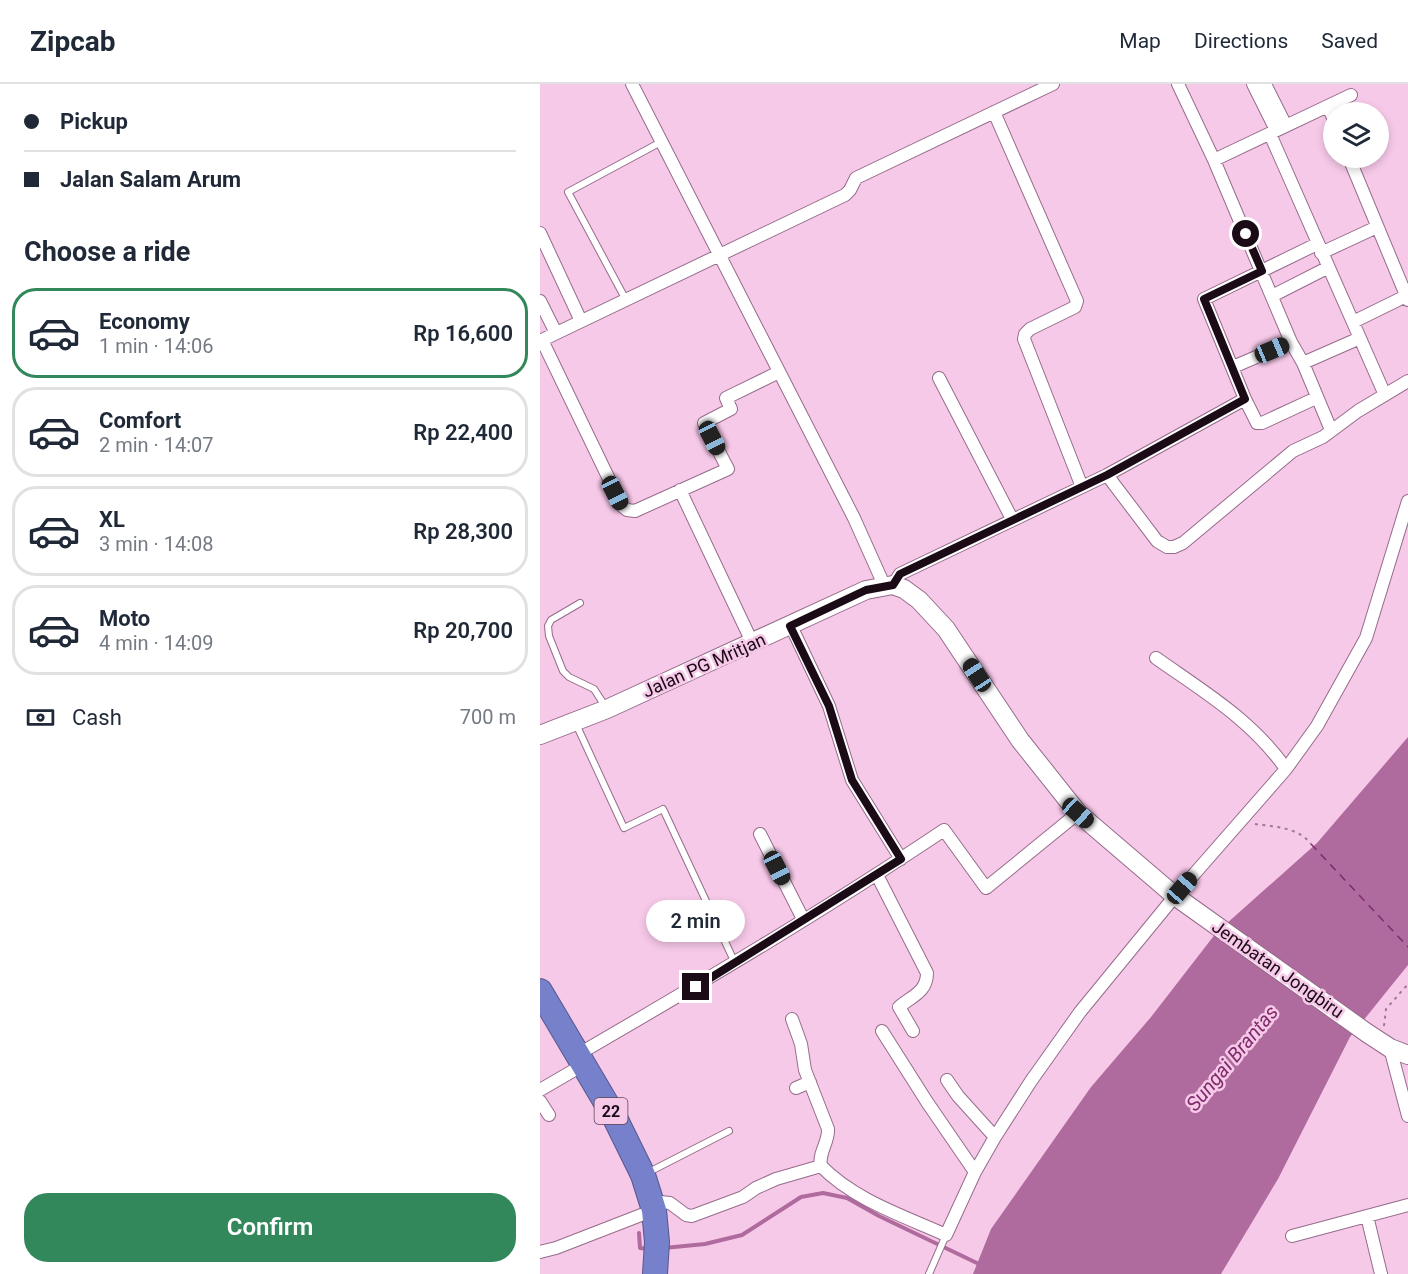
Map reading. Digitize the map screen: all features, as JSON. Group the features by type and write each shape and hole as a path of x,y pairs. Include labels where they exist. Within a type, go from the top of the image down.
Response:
{"highway":[{"name":"22","path":"540,991 615,1118 643,1175 653,1205 657,1242 655,1271"}],"main road":[{"name":"Jalan PG Mritjan","path":"540,735 606,709 866,590 888,585"},
{"path":"888,585 904,589 919,600 946,629 1020,741 1078,813 1178,899"},
{"name":"Jembatan Jongbiru","path":"1178,899 1367,1033 1390,1048 1408,1056"}],"street":[{"path":"632,84 888,585 900,574 1107,475 1245,399"},
{"path":"779,372 726,398 731,409 704,423 728,469 635,511 627,510 622,506 541,340 845,195 858,176 1053,84"},
{"path":"1178,84 1214,160 1331,430"},
{"path":"1253,84 1277,130"},
{"path":"1265,84 1277,130 1319,248 1385,395"},
{"path":"1336,102 1351,94"},
{"path":"1214,160 1323,108"},
{"path":"993,112 1077,301 1075,307 1030,329 1024,339 1082,487"},
{"path":"1353,168 1407,298 1353,322"},
{"path":"1316,398 1262,423 1255,420 1204,299 1262,271 1377,227"},
{"path":"540,233 581,321"},
{"path":"1272,296 1328,268"},
{"path":"540,301 556,333"},
{"path":"1303,363 1360,338"},
{"path":"1233,367 1291,342"},
{"path":"939,378 1011,519"},
{"path":"1107,475 1157,541 1167,547 1174,547 1184,543 1218,516 1293,451 1323,437 1408,381"},
{"path":"680,490 752,642"},
{"path":"792,1019 801,1044 803,1062 828,1129 820,1157 821,1166 840,1182 865,1197 946,1235 975,1172 995,1137 1030,1081 1080,1012 1286,769 1317,726 1366,638 1408,501"},
{"path":"790,626 829,706 852,780 901,859"},
{"path":"1156,658 1237,715 1259,735 1286,769"},
{"path":"540,1090 580,1060 877,875 944,830 986,888 1078,813"},
{"path":"760,834 803,919"},
{"path":"877,875 927,973 924,988 898,1007 913,1030"},
{"path":"882,1031 975,1172"},
{"path":"1390,1048 1408,1116"},
{"path":"947,1080 958,1096 995,1137"},
{"path":"796,1088 810,1082"},
{"path":"540,1101 549,1115"},
{"path":"540,1252 556,1248 653,1205 670,1203 686,1215 692,1216 743,1197 776,1179 821,1166"},
{"path":"1292,1236 1408,1205"},
{"path":"1367,1216 1381,1274"}],"lane":[{"path":"626,300 568,192 662,141"},
{"path":"580,603 551,620 548,626 549,636 562,671 594,689 606,709"},
{"path":"575,721 624,828 663,808 735,964"},
{"path":"643,1175 729,1131"},
{"path":"929,1274 946,1235"}],"path":[{"path":"1240,821 1297,831 1311,844"},
{"path":"1390,1048 1383,1028 1386,1009 1408,984"}],"water":[{"name":"Sungai Brantas","path":"1408,737 1408,965 1350,1037 1278,1179 1221,1274 973,1274 991,1229 1091,1087 1151,1017 1216,933 1317,843"}],"waterway":[{"path":"664,1248 705,1244 742,1235 801,1197 823,1193 847,1198 981,1265"},
{"path":"639,1233 640,1248 648,1249"}],"ferry route":[{"path":"1311,844 1408,947"}],"route":[{"path":"696,987 901,859 852,780 829,706 790,626 866,590 893,585 900,574 1107,475 1245,399 1204,299 1262,271 1246,234"}]}
